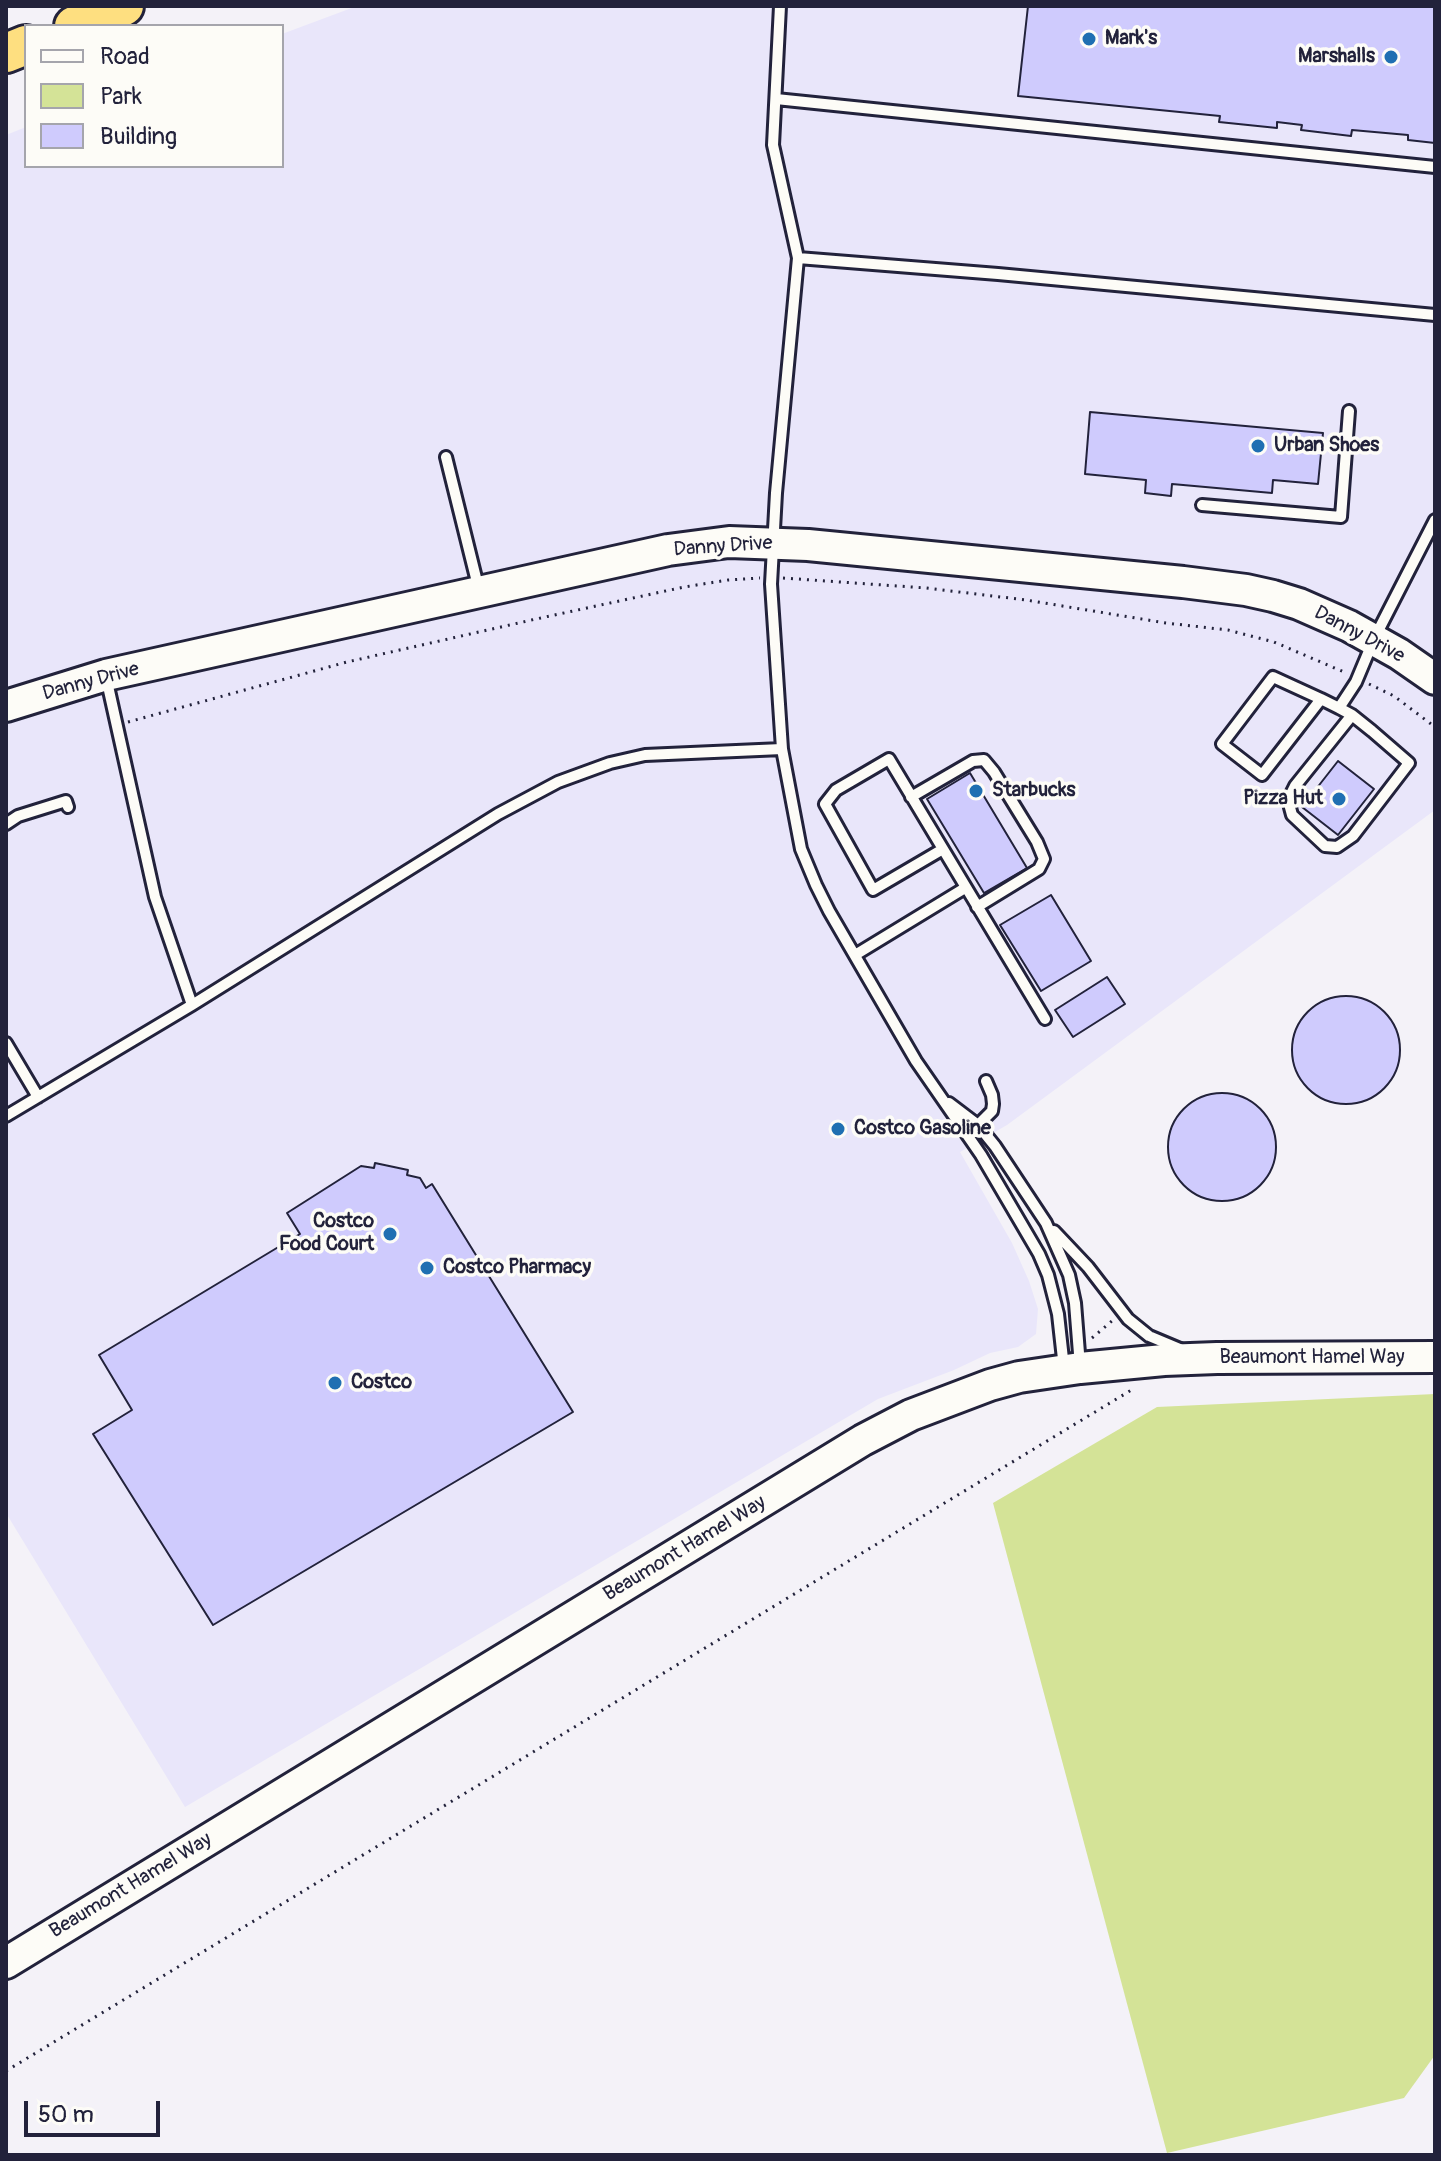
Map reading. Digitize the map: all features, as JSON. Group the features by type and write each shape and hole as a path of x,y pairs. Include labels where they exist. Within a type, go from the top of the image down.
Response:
{"highway":[{"path":"79,24 124,6"}],"main road":[{"name":"Danny Drive","path":"6,706 106,675 668,550 729,542 822,546 1222,586 1299,604 1374,639 1435,679"},
{"name":"Beaumont Hamel Way","path":"6,1963 863,1440 911,1415 990,1385 1077,1359 1435,1357"}],"lane":[{"path":"780,6 773,145 798,258 771,584 782,749 801,849 816,885 916,1061 981,1155 1044,1265 1061,1331 1077,1359"},
{"path":"776,99 1435,167"},
{"path":"798,258 1435,315"},
{"path":"1202,505 1341,517 1349,411"},
{"path":"446,457 479,592"},
{"path":"1339,708 1356,682 1374,639 1435,520"},
{"path":"106,675 155,897 192,1005"},
{"path":"1321,699 1262,775 1222,744 1273,677 1321,699 1352,715 1409,763 1353,836 1337,847 1325,846 1292,815 1288,800 1295,786 1352,715"},
{"path":"6,1116 192,1005 498,814 558,782 610,763 645,755 782,749"},
{"path":"943,849 873,890 825,804 836,790 889,759 943,849 965,888 1045,1019"},
{"path":"911,797 973,761 984,760 1037,842 1044,859 1039,869 977,907"},
{"path":"6,824 18,816 66,801 68,807"},
{"path":"855,955 965,888"},
{"path":"6,1043 38,1097"},
{"path":"978,1125 992,1111 992,1095 986,1081"},
{"path":"941,1097 978,1125 1046,1223 1069,1275 1075,1303 1077,1359"},
{"path":"1046,1223 1088,1267 1119,1310 1139,1329 1165,1343 1217,1358"}],"path":[{"path":"117,725 347,662 684,587 749,578"},
{"path":"807,579 1026,600 1228,630 1274,642 1338,669"},
{"path":"1394,696 1435,727"},
{"path":"1077,1359 1113,1320"},
{"path":"6,2071 1139,1386"}],"shaded area":[{"path":"357,6 1435,6 1435,810 1007,1125 960,1152 1012,1243 1029,1281 1038,1309 1036,1334 1018,1347 990,1353 878,1399 185,1807 6,1513 6,135 24,128 24,168 284,168 284,33"}],"green space":[{"path":"1435,1394 1435,2055 1404,2098 1167,2153 993,1503 1157,1407"}],"building":[{"path":"1028,6 1435,6 1435,143 1408,140 1408,135 1352,130 1351,136 1301,130 1302,125 1277,122 1277,128 1219,122 1220,116 1018,96"},
{"path":"1090,412 1323,433 1318,484 1273,480 1272,493 1172,484 1171,496 1145,493 1146,480 1085,474"},
{"path":"1338,761 1374,789 1338,835 1302,807"},
{"path":"970,773 1027,868 984,893 927,799"},
{"path":"1051,895 1091,961 1041,991 1000,925"},
{"path":"1107,977 1125,1004 1073,1037 1055,1010"},
{"path":"1346,996 1367,1000 1384,1012 1396,1029 1400,1050 1396,1071 1384,1088 1367,1100 1346,1104 1325,1100 1308,1088 1296,1071 1292,1050 1296,1029 1308,1012 1325,1000"},
{"path":"1222,1093 1243,1097 1260,1109 1272,1126 1276,1147 1272,1168 1260,1185 1243,1197 1222,1201 1201,1197 1184,1185 1172,1168 1168,1147 1172,1126 1184,1109 1201,1097"},
{"name":"Costco","path":"375,1163 408,1170 407,1175 420,1178 426,1188 432,1184 573,1412 213,1625 93,1434 132,1410 99,1355 300,1234 287,1213 361,1166 374,1168"}],"place":[{"name":"Mark's","path":"1089,39"},
{"name":"Marshalls","path":"1391,57"},
{"name":"Urban Shoes","path":"1258,446"},
{"name":"Starbucks","path":"976,791"},
{"name":"Pizza Hut","path":"1339,799"},
{"name":"Costco Gasoline","path":"838,1129"},
{"name":"Costco Food Court","path":"390,1234"},
{"name":"Costco Pharmacy","path":"427,1268"},
{"name":"Costco","path":"335,1383"}]}
